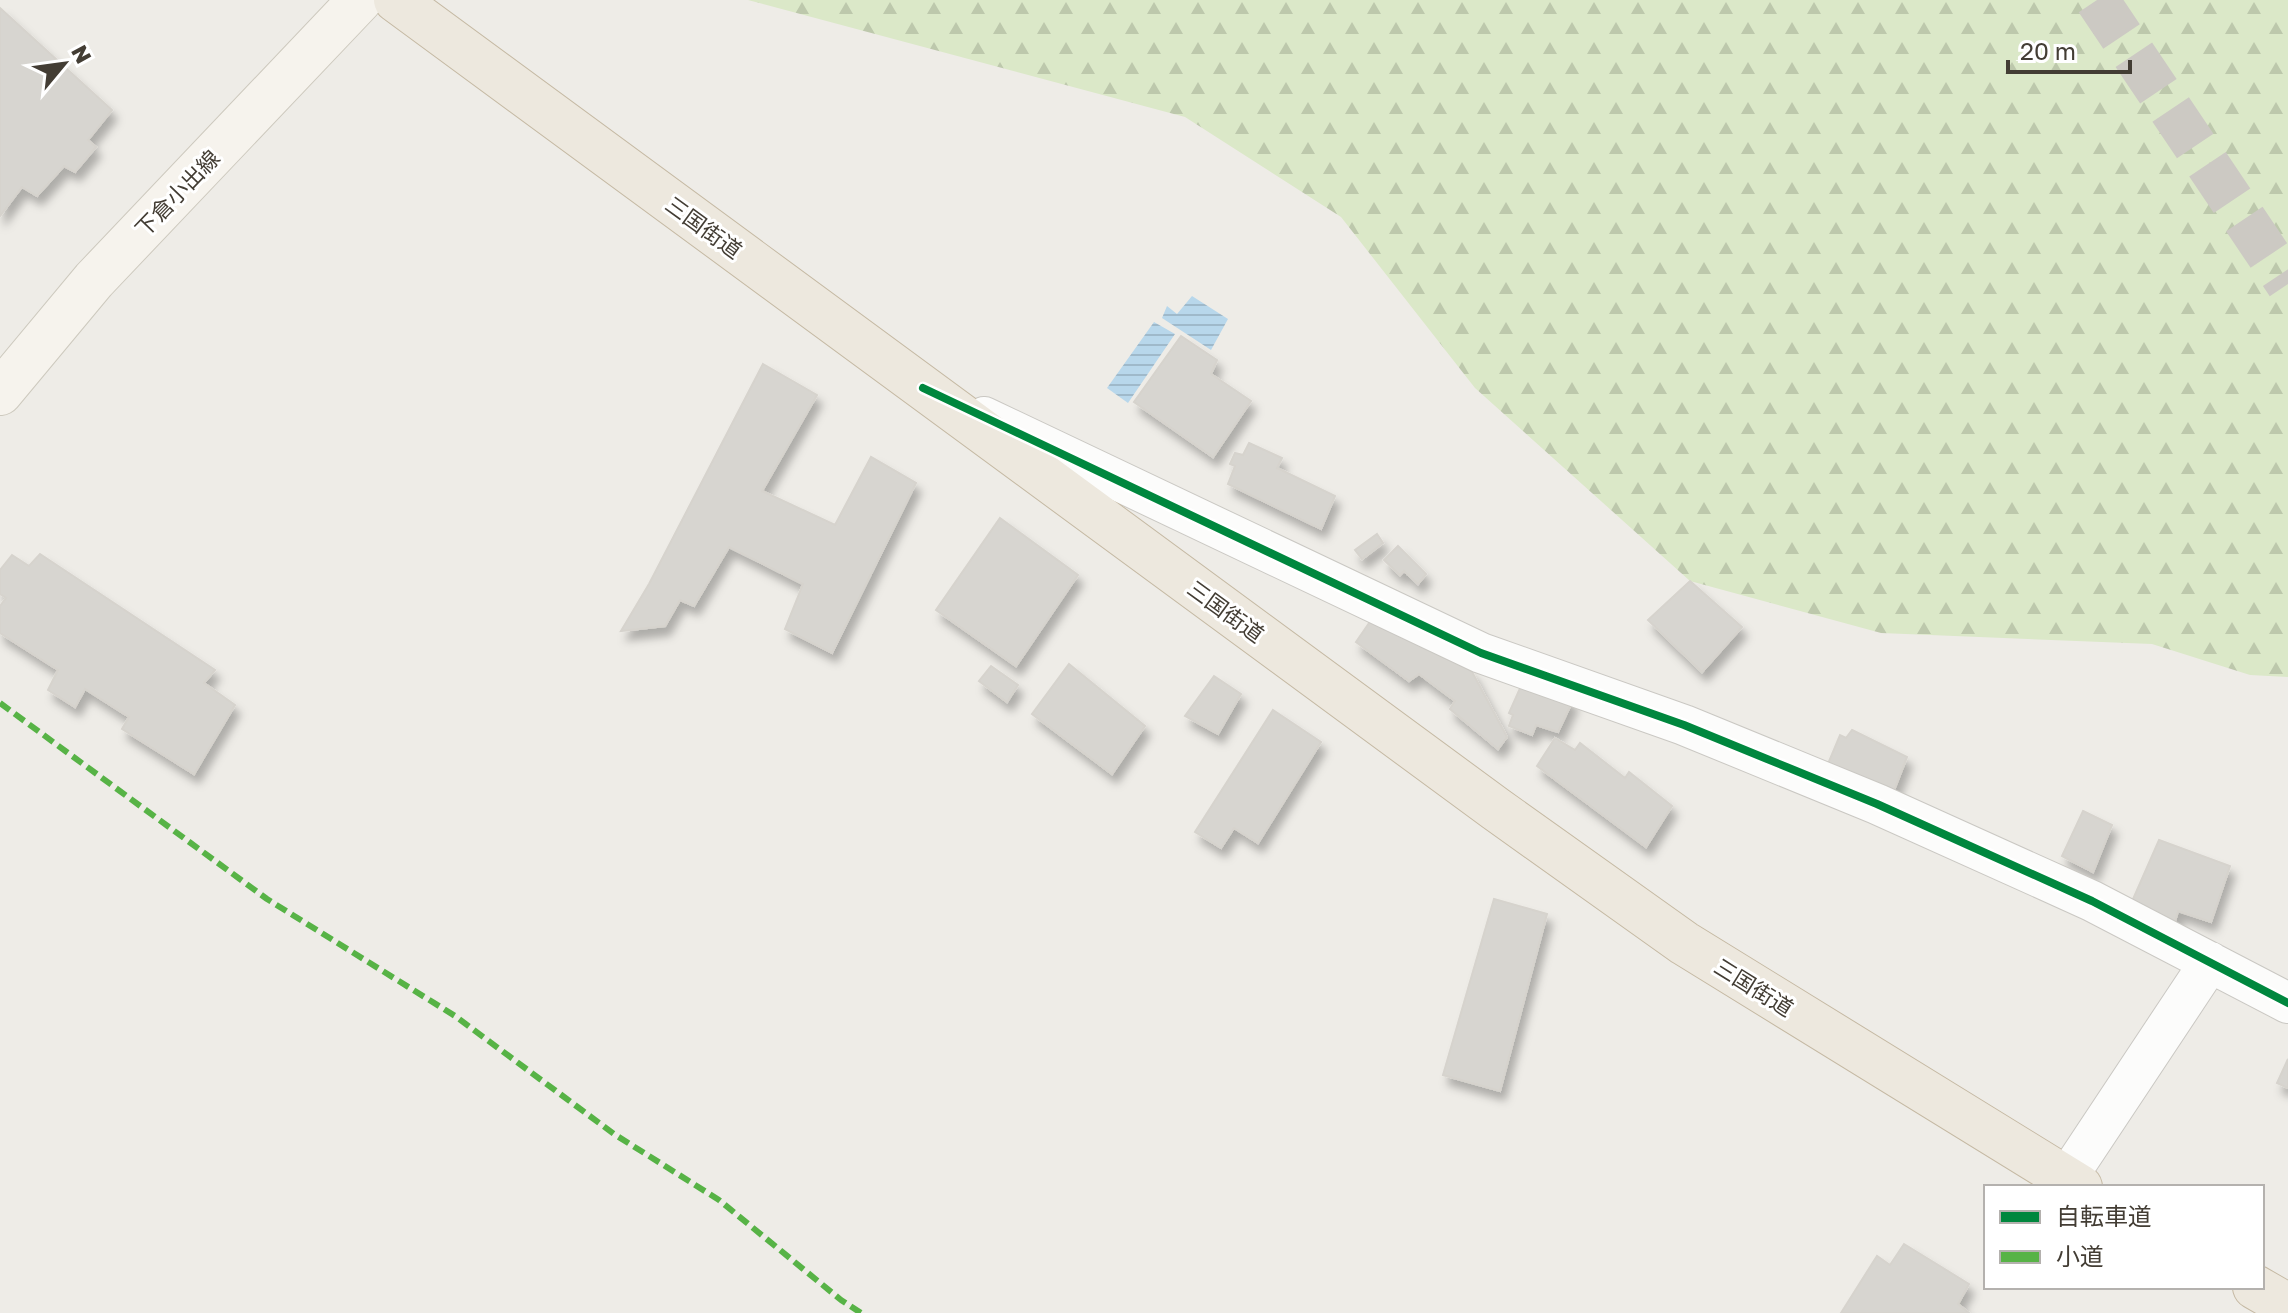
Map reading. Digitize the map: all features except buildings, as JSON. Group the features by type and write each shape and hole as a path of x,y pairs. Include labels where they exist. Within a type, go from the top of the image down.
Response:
{"highway":[{"name":"三国街道","path":"396,0 1496,809 1684,943 2073,1183"},
{"path":"2258,1289 2288,1306"}],"main road":[{"name":"下倉小出線","path":"0,393 94,280 360,0"}],"street":[{"path":"923,388 1481,653 1684,725 1877,804 2092,901 2288,1003"},
{"path":"2073,1183 2210,962"}],"green space":[{"path":"748,0 2288,0 2288,677 2250,675 2152,644 1881,633 1690,581 1475,388 1341,217 1185,117"}],"water":[{"path":"1192,296 1228,319 1211,350 1162,318 1167,306 1177,314"},
{"path":"1154,322 1175,334 1128,403 1107,388"}],"tunnel":[{"path":"2097,0 2288,284"}],"marked path":[{"path":"0,703 267,899 455,1016 614,1134 719,1200 861,1313"}],"cycle path":[{"path":"923,388 1481,653 1684,725 1877,804 2092,901 2288,1003"}]}
